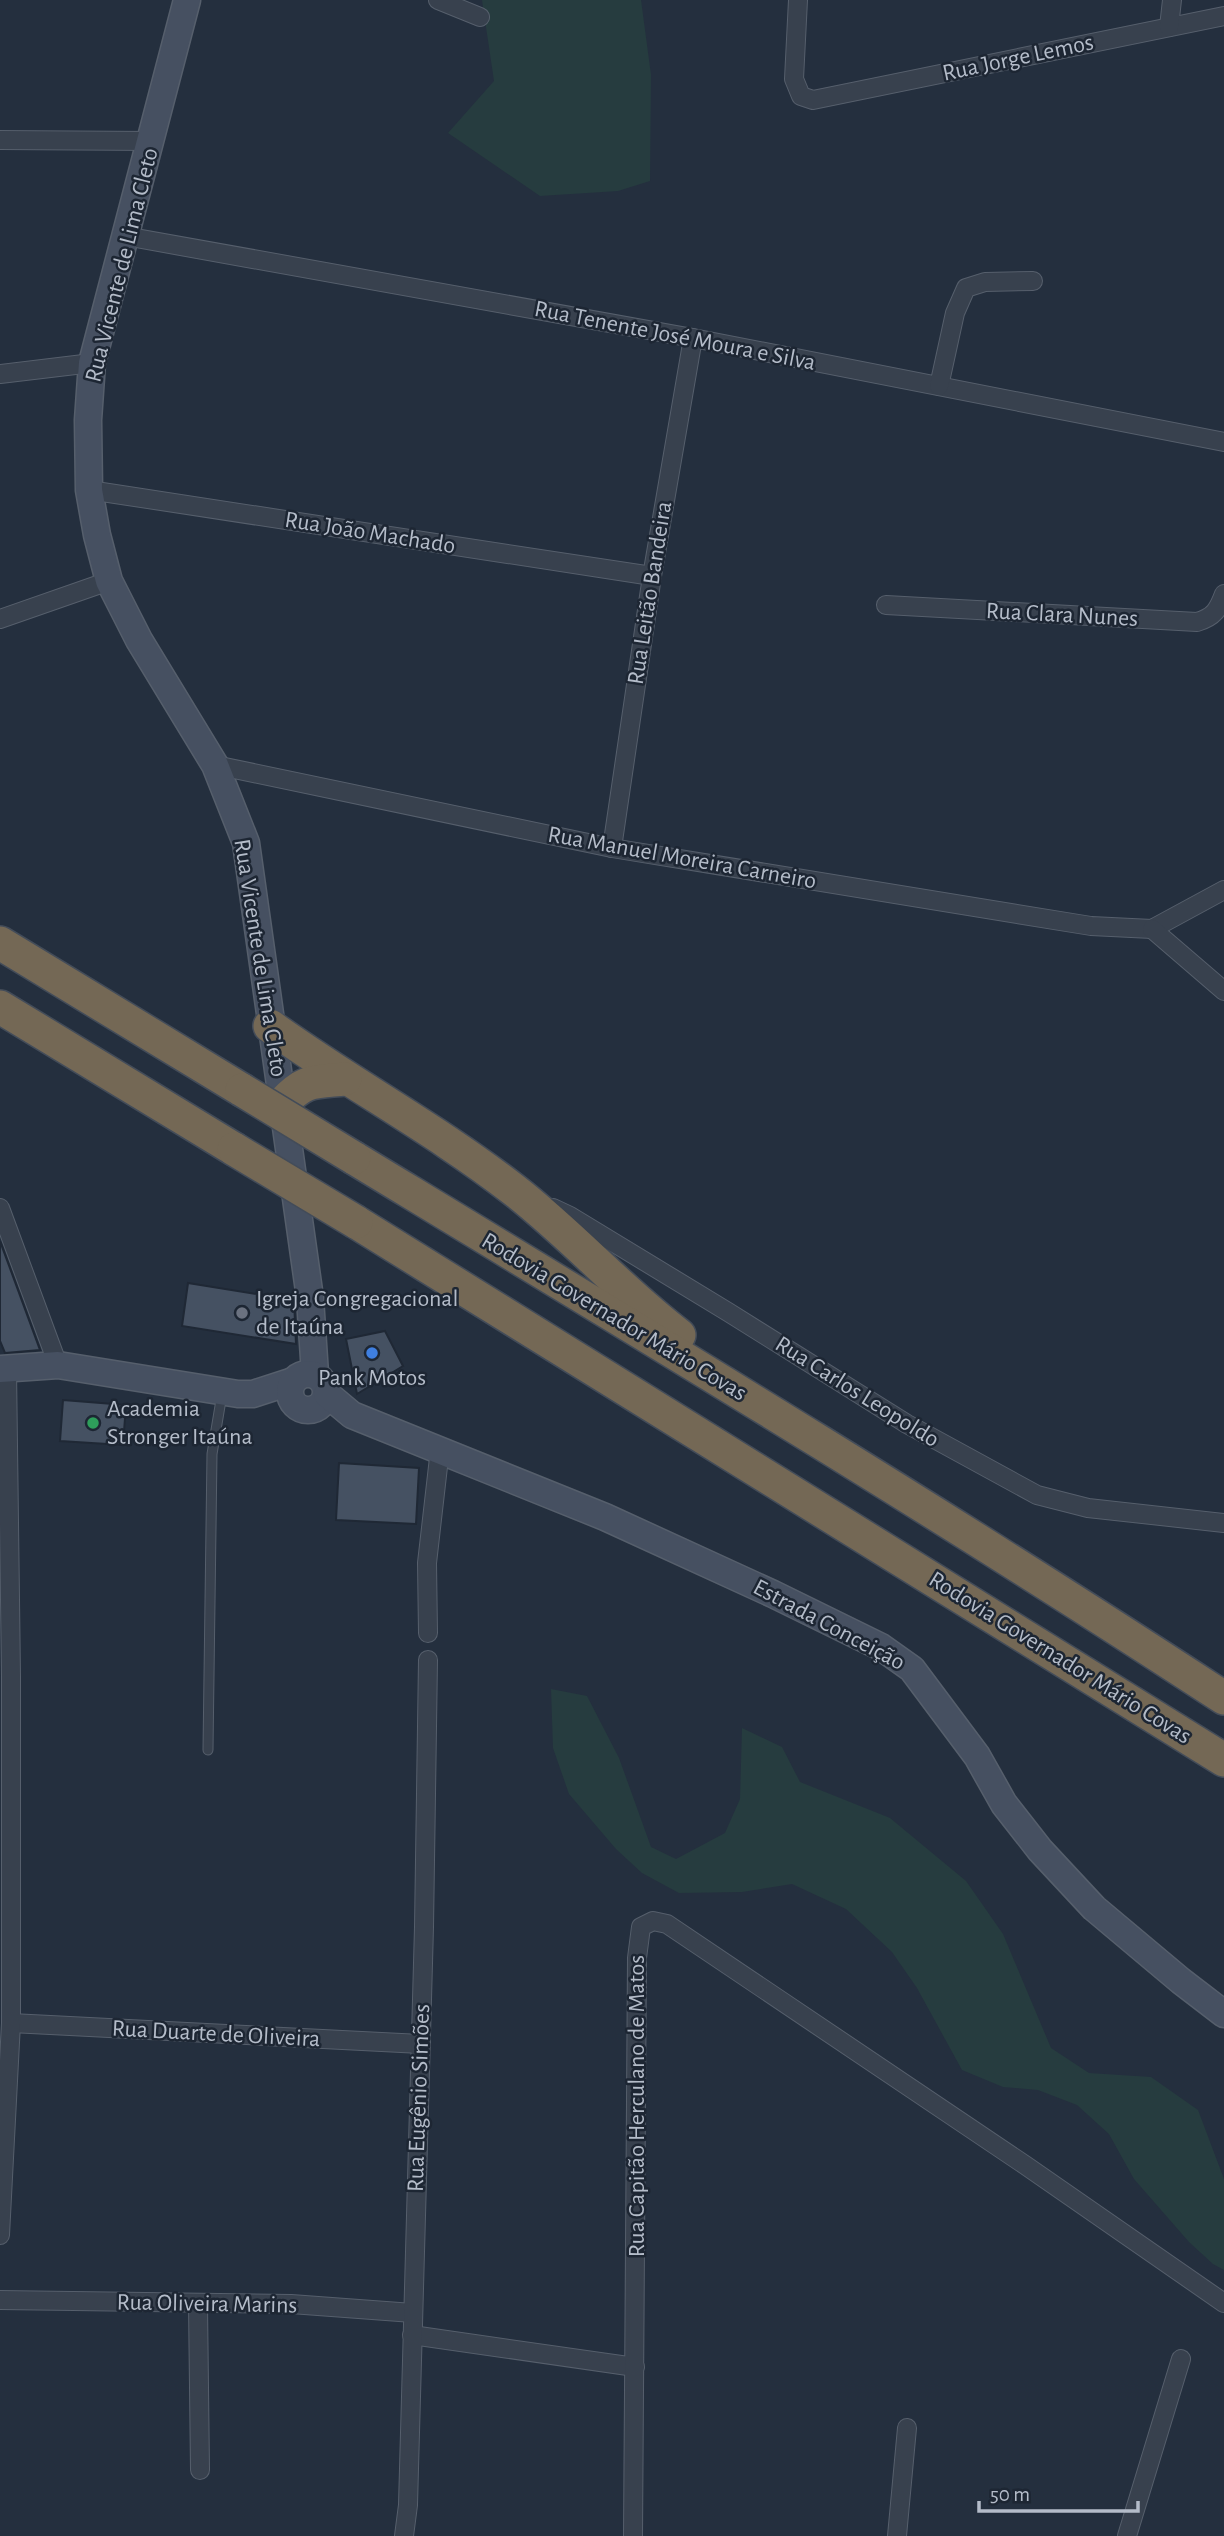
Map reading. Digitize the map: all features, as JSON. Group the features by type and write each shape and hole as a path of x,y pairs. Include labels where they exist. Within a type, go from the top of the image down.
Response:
{"highway":[{"name":"Rodovia Governador Mário Covas","path":"0,943 820,1443 1079,1603 1224,1698"},
{"name":"Rodovia Governador Mário Covas","path":"0,1007 356,1222 1224,1760"},
{"path":"270,1026 515,1191 654,1315 820,1443"},
{"path":"282,1103 297,1088 308,1083 345,1079"},
{"path":"1173,1728 1224,1768"}],"main road":[{"name":"Rua Vicente de Lima Cleto","path":"187,0 92,363 88,420 89,491 109,581 139,640 215,765 246,843 310,1298 309,1390"},
{"path":"4,1369 58,1365 222,1392 253,1394 309,1390"},
{"name":"Estrada Conceição","path":"309,1390 352,1415 605,1517 774,1594 881,1647 912,1669 977,1756 1004,1804 1040,1850 1094,1908 1224,2014"}],"street":[{"path":"439,0 480,17"},
{"name":"Rua Jorge Lemos","path":"798,0 794,79 801,96 813,100 1224,16"},
{"path":"1170,27 1172,0"},
{"path":"0,140 152,141"},
{"name":"Rua Tenente José Moura e Silva","path":"125,236 692,338 1224,442"},
{"path":"939,386 955,313 966,288 985,282 1033,281"},
{"name":"Rua Leitão Bandeira","path":"612,848 652,576 692,338"},
{"path":"0,374 92,363"},
{"name":"Rua João Machado","path":"89,491 652,576"},
{"path":"0,619 109,581"},
{"name":"Rua Clara Nunes","path":"886,605 1197,622 1212,617 1224,594"},
{"name":"Rua Manuel Moreira Carneiro","path":"215,765 612,848 1091,926 1153,929"},
{"path":"1224,890 1153,929 1224,992"},
{"name":"Rua Carlos Leopoldo","path":"515,1191 570,1216 907,1424 1037,1495 1088,1508 1224,1523"},
{"path":"0,1208 58,1365"},
{"path":"0,2235 10,2023 5,1960 11,1676 4,1369"},
{"path":"428,1633 427,1563 440,1449"},
{"name":"Rua Eugênio Simões","path":"404,2536 408,2505 421,2044 428,1660"},
{"name":"Rua Capitão Herculano de Matos","path":"633,2536 637,1958 641,1927 653,1921 667,1924 1025,2165 1224,2303"},
{"name":"Rua Duarte de Oliveira","path":"10,2023 421,2044"},
{"name":"Rua Oliveira Marins","path":"0,2300 198,2305 291,2304 413,2313"},
{"path":"198,2305 200,2470"},
{"path":"412,2335 635,2367"},
{"path":"1127,2536 1181,2359"},
{"path":"897,2536 907,2428"}],"lane":[{"path":"208,1750 212,1454 222,1392"}],"green space":[{"path":"482,0 641,0 651,75 650,181 618,191 540,196 448,133 494,81"},
{"path":"551,1689 587,1696 619,1758 651,1847 676,1859 725,1833 740,1799 742,1728 782,1747 800,1782 890,1818 966,1881 1003,1934 1051,2048 1089,2073 1151,2077 1198,2110 1224,2179 1224,2270 1213,2264 1189,2242 1134,2179 1109,2134 1077,2105 1038,2090 1003,2087 962,2070 917,1988 892,1952 846,1909 792,1884 742,1892 679,1893 642,1873 616,1849 569,1794 553,1748"}],"building":[{"path":"0,1241 40,1350 5,1353 0,1341"},
{"name":"Igreja Congregacional de Itaúna","path":"188,1283 294,1300 296,1344 182,1326"},
{"name":"Pank Motos","path":"385,1331 403,1366 357,1394 346,1339"},
{"name":"Academia Stronger Itaúna","path":"63,1400 126,1405 123,1445 60,1441"},
{"path":"339,1463 419,1468 416,1524 336,1520"}],"place":[{"name":"Igreja Congregacional de Itaúna","path":"242,1313"},
{"name":"Pank Motos","path":"372,1353"},
{"name":"Academia Stronger Itaúna","path":"93,1423"}]}
